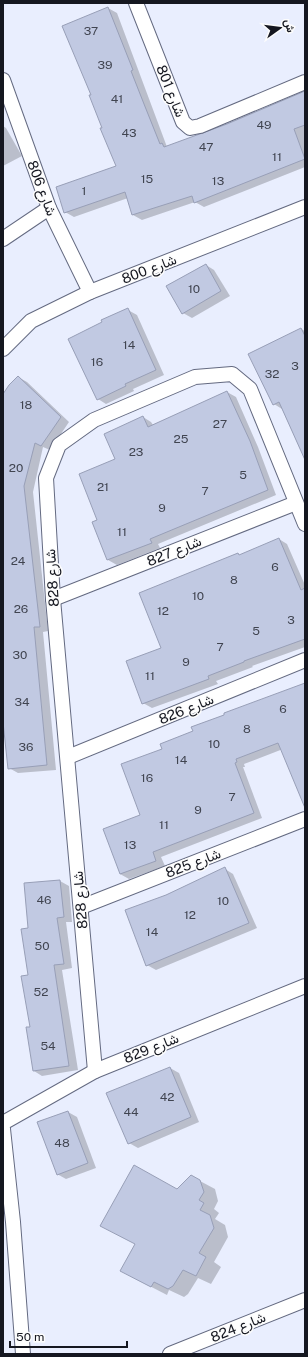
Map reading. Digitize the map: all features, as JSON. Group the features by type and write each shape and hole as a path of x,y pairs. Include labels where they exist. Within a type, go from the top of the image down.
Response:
{"street":[{"name":"شارع 801","path":"136,3 183,122 190,128 200,126 305,82"},
{"name":"شارع 806","path":"3,80 49,208 90,292"},
{"path":"3,239 49,208"},
{"name":"شارع 800","path":"3,350 31,321 90,292 303,213"},
{"name":"شارع 828","path":"95,1071 53,599 46,478 59,445 94,420 196,377 232,374 250,389 305,524"},
{"name":"شارع 827","path":"53,599 296,503"},
{"name":"شارع 826","path":"68,757 305,660"},
{"name":"شارع 825","path":"81,906 305,819"},
{"name":"شارع 829","path":"3,1123 95,1071 305,986"},
{"path":"3,1129 8,1223 23,1354"},
{"name":"شارع 824","path":"170,1354 305,1300"}],"building":[{"path":"108,7 133,70 131,71 160,144 162,143 164,147 227,124 305,91 305,125 294,129 305,159 194,203 192,196 132,215 125,192 64,213 56,187 116,166 100,128 102,128 89,95 91,95 62,26"},
{"path":"206,264 221,291 182,314 166,286"},
{"path":"128,308 156,370 125,384 126,386 97,400 68,339 102,322 101,320"},
{"path":"301,328 305,336 305,460 279,402 273,405 248,354"},
{"path":"18,376 61,417 41,446 35,443 24,486 40,627 34,627 47,765 8,769 3,722 3,394"},
{"path":"227,391 250,441 268,490 150,539 152,543 107,560 92,522 97,520 79,474 115,459 104,434 143,416 148,427"},
{"path":"279,538 301,590 305,588 305,639 244,661 208,676 209,679 142,704 126,661 161,648 139,593"},
{"path":"305,683 305,808 278,743 236,759 237,762 235,763 254,813 153,852 156,861 120,874 103,829 140,815 121,764 162,749 160,744 193,731 191,727"},
{"path":"225,867 249,923 146,966 125,910 166,895"},
{"path":"60,880 64,917 57,918 64,964 54,965 69,1066 33,1071 26,1027 30,1027 21,976 28,975 21,929 28,928 24,883"},
{"path":"170,1067 191,1117 128,1144 106,1093"},
{"path":"68,1111 88,1163 57,1175 37,1122"},
{"path":"134,1165 177,1189 191,1175 200,1180 204,1192 199,1200 204,1203 200,1210 210,1215 214,1228 199,1253 206,1257 196,1276 183,1270 173,1286 168,1289 154,1282 151,1287 120,1271 135,1244 100,1226"}]}
